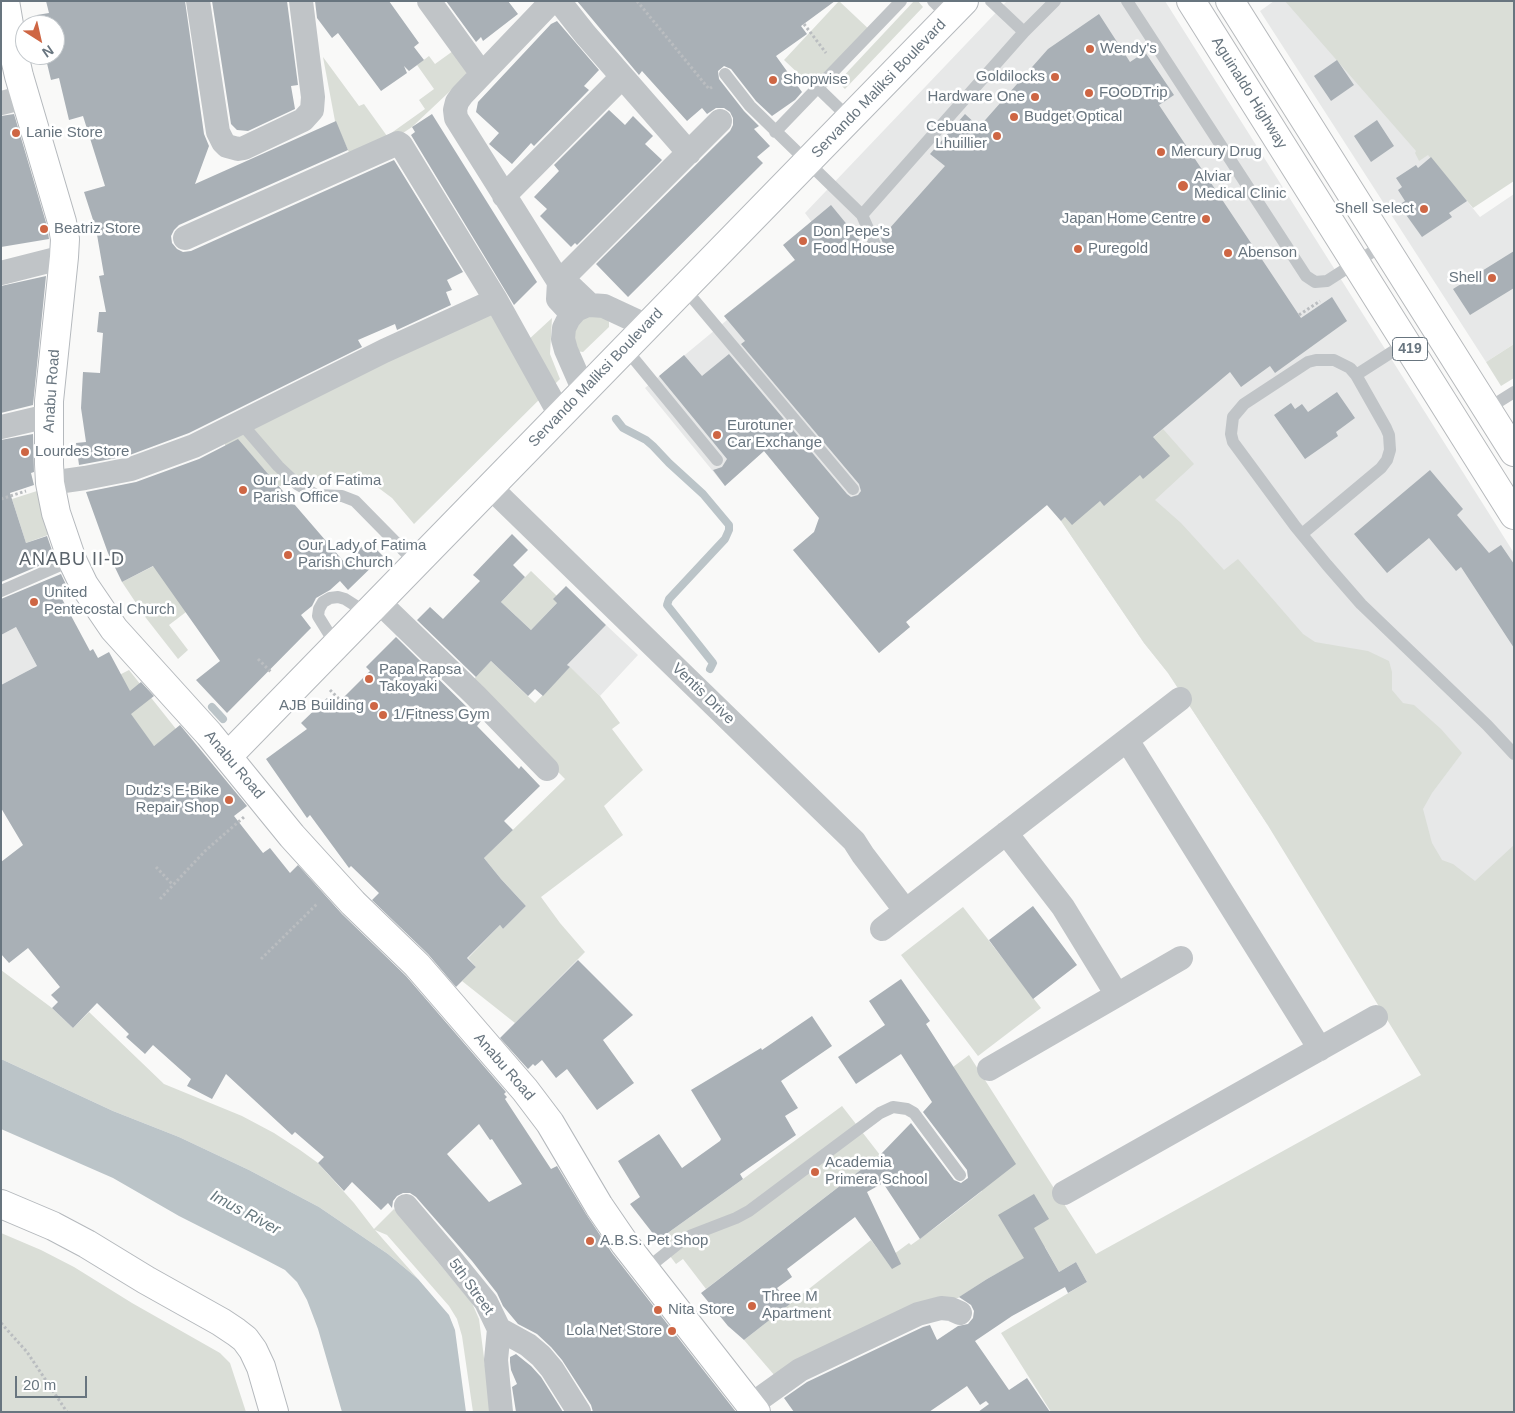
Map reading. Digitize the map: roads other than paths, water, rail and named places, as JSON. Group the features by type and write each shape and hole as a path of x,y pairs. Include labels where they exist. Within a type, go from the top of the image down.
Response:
{"main road":[{"name":"Anabu Road","path":"5,1 14,54 13,100 62,222 64,256 48,416 50,483 56,513 72,560 84,585 114,629 228,756 296,842 416,965 525,1090 550,1123 599,1206 645,1270 753,1409"},
{"name":"Aguinaldo Highway","path":"1192,1 1406,343 1509,498"},
{"name":"419","path":"1230,1 1514,452"},
{"name":"Servando Maliksi Boulevard","path":"228,756 850,118 949,6"},
{"path":"1,1204 53,1226 87,1244 236,1332 245,1339 253,1350 274,1412"}],"street":[{"path":"198,1 218,132 227,146 238,149 244,148 303,120 312,110 313,97 301,1"},
{"path":"429,1 482,74"},
{"path":"552,1 457,102 455,110 456,118 504,196 559,282 570,286 581,310"},
{"path":"559,1 688,153"},
{"path":"504,196 622,77"},
{"path":"559,282 720,121"},
{"path":"185,238 398,143 496,300 560,415"},
{"path":"1,273 64,256"},
{"path":"50,483 131,469 194,446 384,351 496,300"},
{"path":"584,391 563,339 564,328 581,310 604,306 647,326"},
{"path":"1,427 48,416"},
{"name":"Ventis Drive","path":"490,487 854,840 863,855 905,910"},
{"path":"373,607 476,696 547,769"},
{"path":"882,929 1180,699"},
{"path":"1127,740 1320,1048"},
{"path":"1006,833 1063,907 1116,995"},
{"path":"988,1068 1181,958"},
{"path":"1064,1193 1376,1017"},
{"name":"5th Street","path":"406,1206 486,1302 499,1329 496,1360 501,1412"},
{"path":"753,1409 800,1370 918,1314 940,1308 951,1309 960,1313"},
{"path":"499,1329 528,1345 541,1356 552,1369 579,1412"}],"lane":[{"path":"775,132 901,1"},
{"path":"990,1 1024,32"},
{"path":"862,215 1024,32 1055,1"},
{"path":"1127,1 1306,276 1315,282 1327,281 1384,245"},
{"path":"726,75 750,106 775,132 862,215 877,249"},
{"path":"818,88 850,118"},
{"path":"684,288 853,489"},
{"path":"1356,375 1406,343"},
{"path":"625,348 717,460"},
{"path":"1302,534 1381,468 1387,460 1390,450 1389,435 1356,375 1350,368 1334,360 1308,362 1244,404 1233,418 1231,434 1237,450 1302,534 1327,566 1361,604 1487,725 1514,754"},
{"path":"1487,409 1514,392"},
{"path":"241,423 278,466 297,484 316,494 342,496 356,501 416,563"},
{"path":"1,591 72,560"},
{"path":"336,645 318,616 323,602 330,598 338,597 373,607"},
{"path":"645,1270 680,1242 692,1235 749,1211 880,1113 893,1107 908,1109 914,1113 960,1175"}],"water":[{"name":"Imus River","path":"1,1059 113,1111 179,1137 249,1170 319,1207 388,1254 418,1279 449,1315 455,1330 466,1412 342,1412 318,1329 307,1300 297,1282 285,1270 179,1216 113,1178 1,1129"}],"waterway":[{"path":"616,419 623,428 646,440 653,446 703,494 729,525 725,539 669,599 667,605 713,663 710,669"},
{"path":"212,707 223,719"}],"place":[{"name":"Wendy's","path":"1090,49"},
{"name":"Goldilocks","path":"1055,77"},
{"name":"Shopwise","path":"773,80"},
{"name":"FOODTrip","path":"1089,93"},
{"name":"Hardware One","path":"1035,97"},
{"name":"Budget Optical","path":"1014,117"},
{"name":"Lanie Store","path":"16,133"},
{"name":"Cebuana Lhuillier","path":"997,136"},
{"name":"Mercury Drug","path":"1161,152"},
{"name":"Alviar Medical Clinic","path":"1183,186"},
{"name":"Shell Select","path":"1424,209"},
{"name":"Japan Home Centre","path":"1206,219"},
{"name":"Beatriz Store","path":"44,229"},
{"name":"Don Pepe's Food House","path":"803,241"},
{"name":"Puregold","path":"1078,249"},
{"name":"Abenson","path":"1228,253"},
{"name":"Shell","path":"1492,278"},
{"name":"Eurotuner Car Exchange","path":"717,435"},
{"name":"Lourdes Store","path":"25,452"},
{"name":"Our Lady of Fatima Parish Office","path":"243,490"},
{"name":"Our Lady of Fatima Parish Church","path":"288,555"},
{"name":"United Pentecostal Church","path":"34,602"},
{"name":"Papa Rapsa Takoyaki","path":"369,679"},
{"name":"AJB Building","path":"374,706"},
{"name":"1/Fitness Gym","path":"383,715"},
{"name":"Dudz's E-Bike Repair Shop","path":"229,800"},
{"name":"Academia Primera School","path":"815,1172"},
{"name":"A.B.S. Pet Shop","path":"590,1241"},
{"name":"Three M Apartment","path":"752,1306"},
{"name":"Nita Store","path":"658,1310"},
{"name":"Lola Net Store","path":"672,1331"}],"district":[{"name":"ANABU II-D","path":"72,560"}]}
